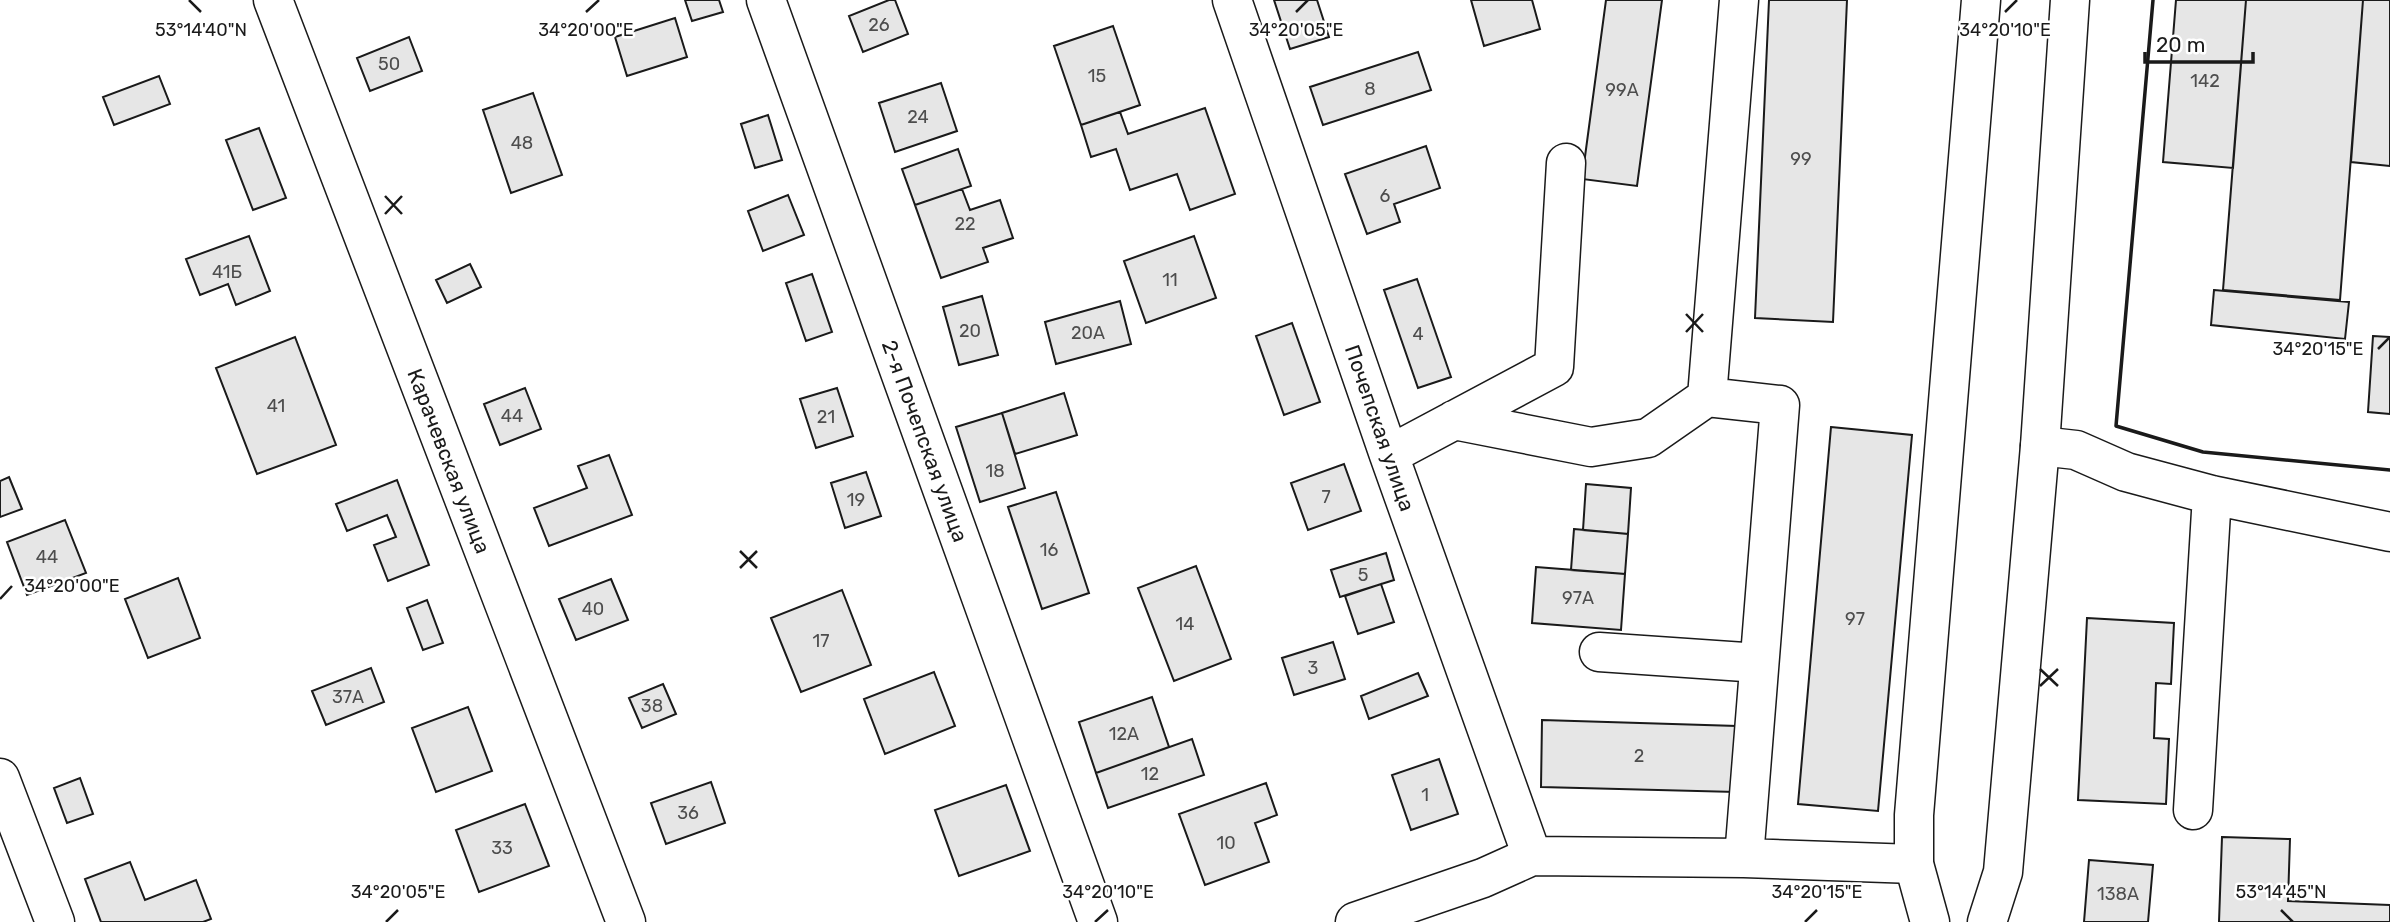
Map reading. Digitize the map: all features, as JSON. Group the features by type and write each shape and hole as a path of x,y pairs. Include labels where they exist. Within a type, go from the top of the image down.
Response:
{"street":[{"name":"Карачевская улица","path":"273,0 626,922"},
{"name":"2-я Почепская улица","path":"766,0 1098,922"},
{"name":"Почепская улица","path":"1232,0 1389,455 1532,856"},
{"path":"1707,397 1739,0"},
{"path":"1930,922 1914,864 1914,815 1981,0"},
{"path":"1987,922 2003,872 2040,446 2070,0"},
{"path":"1389,455 1554,367 1566,163"},
{"path":"1454,420 1591,447 1648,438 1707,397 1780,405 1744,858"},
{"path":"2040,446 2076,450 2126,472 2212,495 2390,531"},
{"path":"2193,810 2212,495"},
{"path":"1599,652 1759,663"},
{"path":"0,778 55,922"},
{"path":"1355,922 1483,878 1532,856 1744,858 1914,864"}],"building":[{"path":"685,0 719,0 723,12 692,21"},
{"path":"895,0 908,34 863,52 849,16"},
{"path":"1274,0 1317,0 1329,37 1290,49"},
{"path":"1471,0 1532,0 1540,29 1484,46"},
{"path":"1606,0 1662,0 1637,186 1582,179"},
{"path":"1769,0 1847,0 1833,322 1755,318"},
{"path":"2176,0 2246,0 2233,168 2163,162"},
{"path":"2246,0 2363,0 2340,300 2223,290"},
{"path":"2363,0 2390,0 2390,166 2351,162"},
{"path":"675,18 687,57 627,76 615,37"},
{"path":"1113,26 1140,105 1081,125 1054,46"},
{"path":"409,37 422,71 370,91 357,58"},
{"path":"1418,52 1431,90 1323,125 1310,87"},
{"path":"159,76 170,104 114,125 103,97"},
{"path":"941,83 957,131 895,152 879,103"},
{"path":"533,93 562,175 511,193 483,110"},
{"path":"1205,108 1235,194 1190,210 1177,174 1130,190 1116,149 1091,157 1081,125 1120,112 1128,134"},
{"path":"768,115 782,160 755,168 741,124"},
{"path":"259,128 286,198 253,210 226,140"},
{"path":"1426,146 1440,188 1394,204 1400,222 1367,234 1345,174"},
{"path":"958,149 971,186 915,205 902,169"},
{"path":"962,189 970,210 1000,200 1013,238 983,248 988,262 941,278 915,205"},
{"path":"788,195 804,235 763,251 748,211"},
{"path":"249,236 270,291 236,305 228,284 200,295 186,259"},
{"path":"1194,236 1216,298 1146,323 1124,261"},
{"path":"470,264 481,287 447,303 436,280"},
{"path":"812,274 832,332 806,341 786,283"},
{"path":"1417,279 1451,377 1418,388 1384,290"},
{"path":"2214,290 2349,302 2345,339 2211,325"},
{"path":"982,296 998,355 959,365 943,307"},
{"path":"1120,301 1131,344 1056,364 1045,322"},
{"path":"1292,323 1320,402 1284,415 1256,336"},
{"path":"2373,336 2390,337 2390,414 2368,412"},
{"path":"295,337 336,445 257,474 216,368"},
{"path":"525,388 541,429 500,445 484,404"},
{"path":"837,388 853,436 816,448 800,399"},
{"path":"1064,393 1077,435 1015,454 1002,413"},
{"path":"1002,413 1025,488 980,502 956,427"},
{"path":"1831,427 1912,435 1878,811 1798,804"},
{"path":"609,455 632,515 549,546 534,508 587,488 578,466"},
{"path":"1344,464 1361,511 1308,530 1291,483"},
{"path":"866,472 881,516 845,528 831,483"},
{"path":"9,477 22,509 0,517 0,481"},
{"path":"397,480 429,565 388,581 374,545 396,537 387,515 347,531 336,504"},
{"path":"1586,484 1631,488 1628,534 1583,530"},
{"path":"1056,492 1089,593 1042,609 1008,507"},
{"path":"65,520 86,573 27,595 7,542"},
{"path":"1574,529 1628,534 1625,574 1571,570"},
{"path":"1386,553 1394,580 1340,597 1331,570"},
{"path":"1196,566 1231,659 1174,681 1138,588"},
{"path":"1536,567 1625,574 1621,630 1532,623"},
{"path":"178,578 200,638 148,658 125,599"},
{"path":"611,579 628,620 576,640 559,599"},
{"path":"1381,584 1394,622 1358,634 1345,596"},
{"path":"842,590 871,665 801,692 771,618"},
{"path":"427,600 443,643 423,650 407,608"},
{"path":"2087,618 2174,623 2171,684 2156,683 2154,738 2169,739 2166,804 2078,800"},
{"path":"1333,642 1345,679 1294,695 1282,658"},
{"path":"371,668 384,702 326,725 312,691"},
{"path":"934,672 955,726 885,754 864,699"},
{"path":"1418,673 1428,696 1369,719 1361,696"},
{"path":"663,684 676,714 642,728 629,698"},
{"path":"1152,697 1169,747 1096,773 1079,722"},
{"path":"468,707 492,771 436,792 412,728"},
{"path":"1542,720 1737,726 1736,792 1541,787"},
{"path":"1192,739 1204,775 1108,808 1096,773"},
{"path":"1439,759 1458,814 1411,830 1392,775"},
{"path":"80,778 93,814 67,823 54,788"},
{"path":"711,782 725,823 666,844 651,803"},
{"path":"1266,783 1277,815 1255,823 1269,862 1205,885 1179,814"},
{"path":"1006,785 1030,851 959,876 935,810"},
{"path":"525,804 549,866 479,892 456,830"},
{"path":"2222,837 2290,839 2288,901 2390,905 2390,922 2219,922"},
{"path":"2089,860 2153,865 2148,922 2084,922"},
{"path":"130,862 145,900 196,880 211,919 203,922 101,922 85,879"}],"wall":[{"path":"2153,0 2116,426 2203,452 2390,470"}]}
